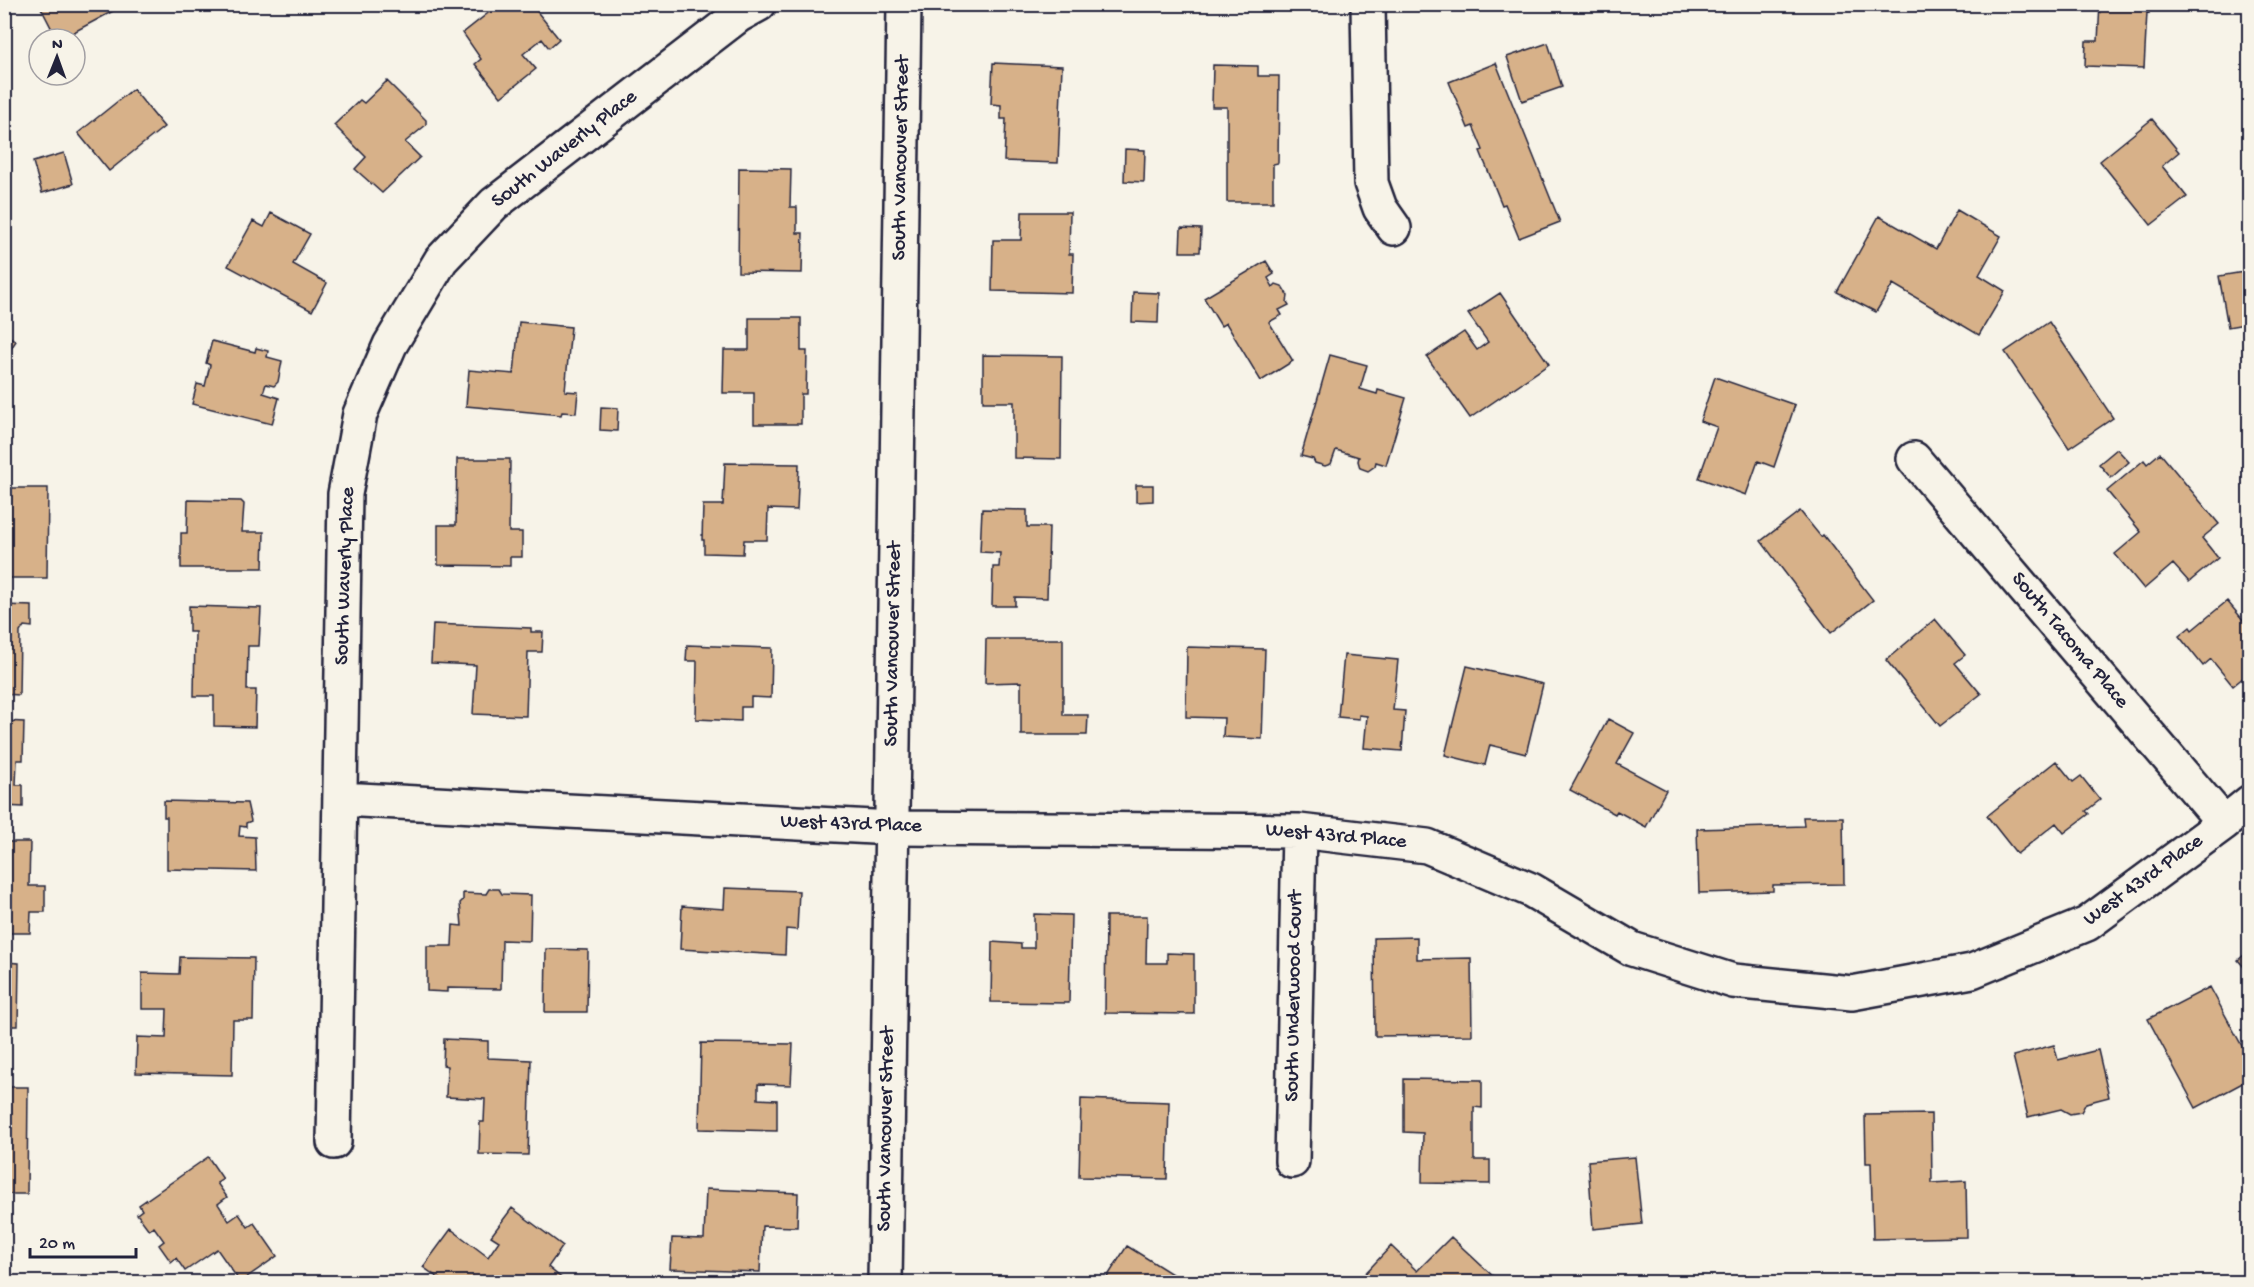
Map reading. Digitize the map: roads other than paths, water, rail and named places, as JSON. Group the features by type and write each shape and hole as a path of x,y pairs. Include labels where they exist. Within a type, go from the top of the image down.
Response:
{"street":[{"name":"South Waverly Place","path":"334,1142 345,494 360,414 390,345 441,260 494,204 739,15 759,4"},
{"name":"South Vancouver Street","path":"885,1282 904,4"},
{"path":"1368,4 1371,183 1380,208 1394,228"},
{"name":"South Tacoma Place","path":"1914,459 2224,823"},
{"name":"West 43rd Place","path":"341,799 892,828 1299,831 1426,846 1531,890 1632,949 1733,981 1852,993 1972,971 2088,924 2250,802"},
{"name":"South Underwood Court","path":"1292,1161 1299,831"}]}
